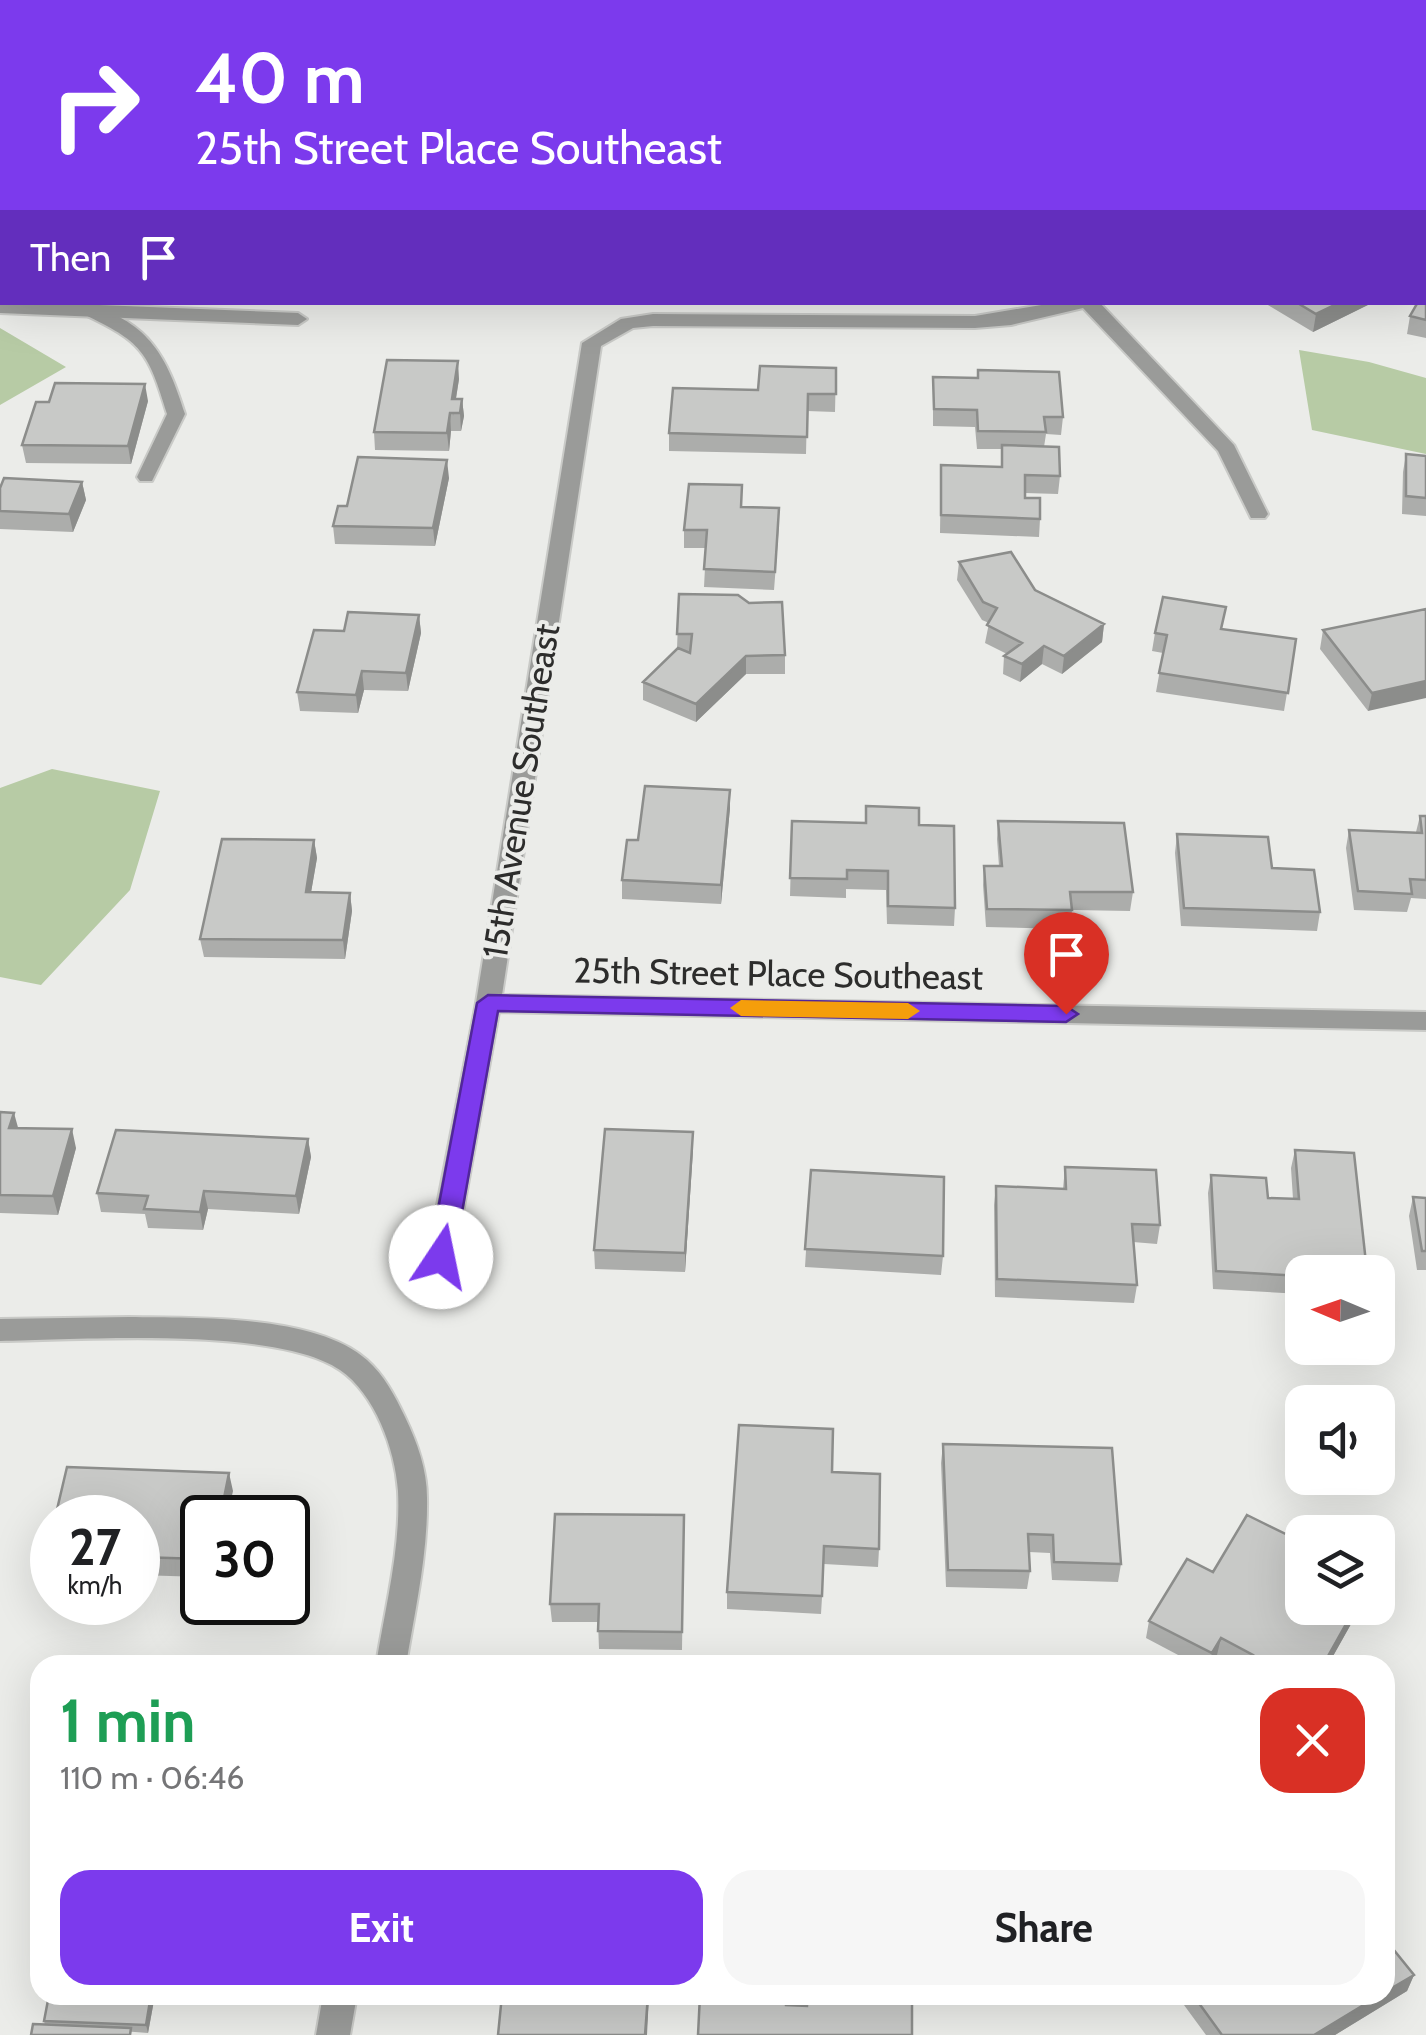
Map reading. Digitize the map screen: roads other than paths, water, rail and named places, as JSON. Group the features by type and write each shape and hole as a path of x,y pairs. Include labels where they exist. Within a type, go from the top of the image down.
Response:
{"street":[{"name":"15th Avenue Southeast","path":"441,1257 488,1003 592,344 628,323 653,320 975,322 1011,319 1074,305"},
{"path":"1090,305 1227,449 1258,514"},
{"path":"0,307 298,320"},
{"name":"25th Street Place Southeast","path":"488,1003 1426,1021"},
{"path":"0,1330 210,1330 290,1340 347,1360 378,1394 399,1434 412,1479 393,1655"},
{"path":"333,2035 338,2005"}],"lane":[{"path":"89,310 143,336 163,369 176,414 146,477"}]}
